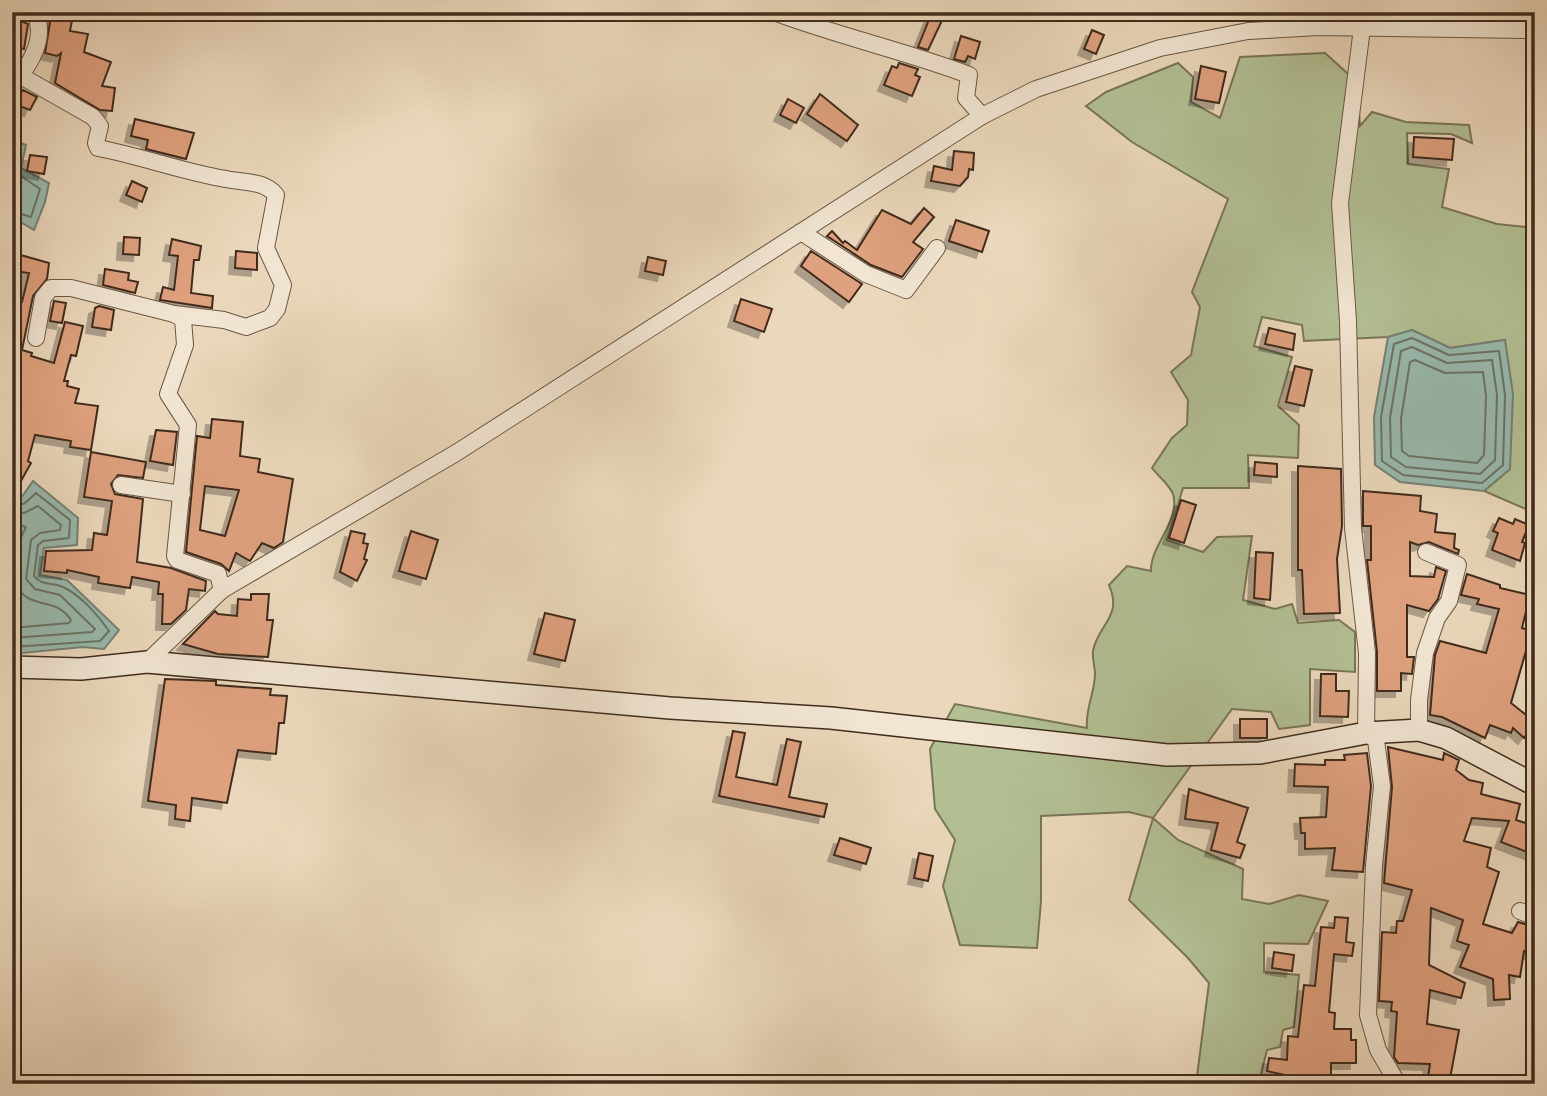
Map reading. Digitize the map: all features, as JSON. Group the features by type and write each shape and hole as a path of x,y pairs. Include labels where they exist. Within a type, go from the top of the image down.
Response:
{"main road":[{"path":"12,667 81,668 147,662 656,707 831,718 1167,755 1260,753 1366,733 1419,730 1447,738 1535,785"}],"street":[{"path":"35,12 40,23 38,46 17,81 93,117 100,126 96,143 98,148 169,167 270,188 276,195 267,248 282,285 276,309 270,318 246,327 224,320 174,314 71,288 51,288 43,298 36,338"},
{"path":"774,12 969,75 966,98 982,116"},
{"path":"1364,12 1340,203 1349,333 1353,528 1367,653 1366,733 1376,740 1382,786 1374,865 1368,1015 1378,1050 1398,1084"},
{"path":"147,662 222,590 456,453 982,116 1036,89 1160,48 1248,31 1319,27 1535,30"},
{"path":"801,232 866,274 906,290 937,247"},
{"path":"174,314 183,319 185,345 167,394 188,425 177,561 218,574 222,590"},
{"path":"121,485 182,494"},
{"path":"1419,730 1425,653 1437,618 1449,601 1458,565 1426,552"}],"green space":[{"path":"1325,53 1357,82 1360,126 1372,112 1406,122 1469,125 1472,143 1451,134 1407,133 1408,164 1449,169 1442,207 1497,224 1535,228 1535,513 1484,491 1510,469 1505,340 1450,348 1412,330 1388,337 1304,341 1302,325 1262,317 1254,346 1292,357 1278,406 1299,425 1298,458 1248,455 1249,488 1183,488 1167,540 1203,552 1217,537 1252,536 1243,600 1275,609 1292,604 1298,623 1339,620 1355,632 1355,672 1310,669 1310,725 1279,729 1271,712 1232,709 1153,818 1129,812 1041,816 1041,901 1037,948 960,945 943,886 955,840 935,809 930,749 955,704 1087,728 1087,714 1095,681 1093,651 1113,605 1109,585 1127,566 1151,571 1155,552 1173,513 1173,494 1152,468 1172,438 1187,425 1188,400 1171,372 1191,355 1200,307 1192,292 1228,199 1132,142 1086,106 1106,92 1178,63 1193,77 1191,102 1220,118 1240,57"},
{"path":"1153,818 1178,840 1243,869 1242,899 1269,904 1299,895 1328,901 1308,944 1264,943 1264,972 1299,975 1294,1027 1283,1030 1280,1047 1267,1050 1261,1074 1287,1084 1196,1084 1209,983 1188,958 1129,900"}],"water":[{"path":"12,140 26,145 21,168 49,183 34,230 12,217"},
{"path":"1412,330 1450,348 1505,340 1513,394 1510,469 1484,491 1400,482 1375,465 1374,417 1388,337"},
{"path":"33,481 78,518 77,545 44,548 40,575 67,580 119,630 104,649 83,647 12,654 12,495 21,498"}],"building":[{"path":"932,12 946,12 928,50 918,47"},
{"path":"51,16 72,20 70,31 88,34 84,52 111,62 102,86 115,88 112,111 100,110 55,83 61,53 57,56 45,53"},
{"path":"21,21 28,24 24,49 12,46 12,33 18,34"},
{"path":"1092,30 1104,35 1096,54 1084,49"},
{"path":"961,36 980,42 975,59 968,56 965,62 954,59"},
{"path":"899,63 918,69 915,75 920,77 912,96 884,85 892,66 897,68"},
{"path":"1201,66 1226,72 1219,103 1195,99"},
{"path":"23,90 37,97 30,110 14,104"},
{"path":"820,94 858,125 847,141 807,114"},
{"path":"788,99 804,108 796,123 780,115"},
{"path":"135,119 194,133 186,159 146,149 148,140 131,136"},
{"path":"1414,137 1454,139 1452,160 1413,157"},
{"path":"954,151 974,153 973,170 969,169 968,177 960,186 931,181 934,166 952,170"},
{"path":"30,155 47,157 44,174 27,171"},
{"path":"132,181 147,188 142,202 126,195"},
{"path":"924,208 934,217 913,242 923,249 902,277 871,265 827,236 832,231 843,243 845,241 857,250 882,210 911,224"},
{"path":"956,220 989,231 982,252 949,241"},
{"path":"124,237 140,238 139,255 123,254"},
{"path":"172,239 201,246 199,260 194,260 191,293 213,296 212,308 160,300 163,287 174,290 178,256 169,255"},
{"path":"236,251 257,253 257,270 235,268"},
{"path":"811,251 862,284 849,302 801,266"},
{"path":"17,254 49,263 47,279 33,296 22,350 32,353 31,356 54,363 65,322 83,326 76,356 71,355 64,381 68,381 67,386 79,389 75,403 98,406 91,450 70,447 71,441 35,435 28,461 31,463 12,497 12,299 22,302 29,273 14,271"},
{"path":"648,257 666,261 663,275 645,271"},
{"path":"105,269 129,273 128,280 138,282 135,293 103,285"},
{"path":"741,299 772,309 764,332 734,321"},
{"path":"54,301 66,303 62,323 50,321"},
{"path":"99,306 114,310 111,330 92,327 95,308"},
{"path":"1269,328 1295,334 1293,350 1265,344"},
{"path":"1295,366 1312,370 1304,406 1286,402"},
{"path":"212,419 243,422 240,456 260,459 258,472 293,479 283,542 274,548 262,543 250,561 236,553 229,571 221,564 186,552 197,436 210,438","holes":["205,486 239,490 225,536 200,530"]},
{"path":"156,430 177,432 173,465 150,461"},
{"path":"91,452 146,462 143,478 118,475 111,484 115,494 143,499 137,562 171,568 206,581 205,591 189,589 186,610 171,624 162,624 163,594 158,594 159,582 132,577 130,588 98,583 99,577 67,570 67,573 44,571 46,551 92,550 94,533 107,535 112,501 84,497"},
{"path":"1255,462 1277,464 1277,477 1254,475"},
{"path":"1298,466 1341,469 1342,526 1337,559 1340,613 1304,614 1302,570 1298,570"},
{"path":"1363,491 1421,496 1420,511 1437,514 1435,532 1455,534 1454,548 1459,550 1458,554 1429,542 1418,545 1410,542 1410,576 1434,577 1436,567 1446,571 1438,599 1429,611 1407,605 1407,657 1414,657 1412,674 1401,673 1401,691 1377,691 1377,652 1367,560 1371,560 1371,526 1363,526"},
{"path":"1181,500 1196,505 1184,543 1169,538"},
{"path":"1499,518 1513,524 1515,519 1529,525 1522,542 1525,543 1520,561 1492,550 1498,533 1493,531"},
{"path":"351,531 365,534 363,543 368,544 364,559 367,560 357,581 340,572"},
{"path":"411,531 438,540 426,579 399,571"},
{"path":"1256,552 1273,553 1270,600 1254,598"},
{"path":"1467,574 1500,585 1500,588 1530,595 1522,628 1535,632 1535,646 1528,644 1511,703 1535,722 1524,738 1513,728 1511,733 1490,725 1485,738 1442,717 1430,715 1435,655 1440,641 1486,653 1499,609 1477,604 1479,599 1461,595"},
{"path":"251,594 269,594 267,620 273,620 268,657 218,654 183,644 215,611 218,614 237,616 238,599 251,600"},
{"path":"545,613 575,620 565,661 534,654"},
{"path":"1321,674 1336,674 1336,691 1349,691 1348,717 1320,716"},
{"path":"165,679 216,681 216,685 271,689 270,695 287,696 284,723 279,723 276,754 238,750 227,803 192,798 190,821 175,819 176,805 148,801"},
{"path":"1240,719 1267,719 1267,738 1240,738"},
{"path":"733,731 745,733 736,777 777,785 787,739 801,742 789,797 827,804 824,817 719,796"},
{"path":"1388,747 1443,760 1444,753 1459,760 1456,770 1469,780 1483,783 1481,794 1520,804 1516,820 1535,826 1535,855 1501,842 1509,821 1472,818 1464,841 1491,848 1487,867 1499,872 1483,924 1512,933 1518,922 1535,927 1535,954 1524,951 1520,977 1509,975 1510,999 1494,1000 1493,979 1460,967 1469,945 1457,941 1463,920 1431,908 1429,965 1465,983 1461,998 1430,990 1427,1024 1459,1030 1449,1084 1427,1084 1430,1064 1398,1063 1394,1057 1397,1012 1391,1011 1392,1002 1379,1001 1382,932 1396,933 1397,921 1403,921 1412,890 1384,883 1392,787"},
{"path":"1367,753 1371,786 1363,872 1332,870 1335,848 1305,849 1305,833 1301,833 1300,818 1326,817 1328,787 1294,786 1295,764 1325,765 1325,760 1345,760 1344,755"},
{"path":"1189,789 1248,808 1237,842 1245,845 1240,858 1211,850 1218,823 1185,819"},
{"path":"840,838 871,848 866,864 834,855"},
{"path":"919,853 933,856 928,881 914,878"},
{"path":"1335,917 1348,918 1346,942 1354,943 1352,956 1334,954 1329,1012 1335,1013 1334,1029 1351,1029 1351,1040 1356,1040 1356,1063 1331,1063 1331,1078 1294,1077 1267,1071 1269,1058 1287,1060 1288,1036 1298,1037 1304,985 1315,986 1321,927 1334,928"},
{"path":"1274,952 1294,955 1292,971 1272,968"}]}
